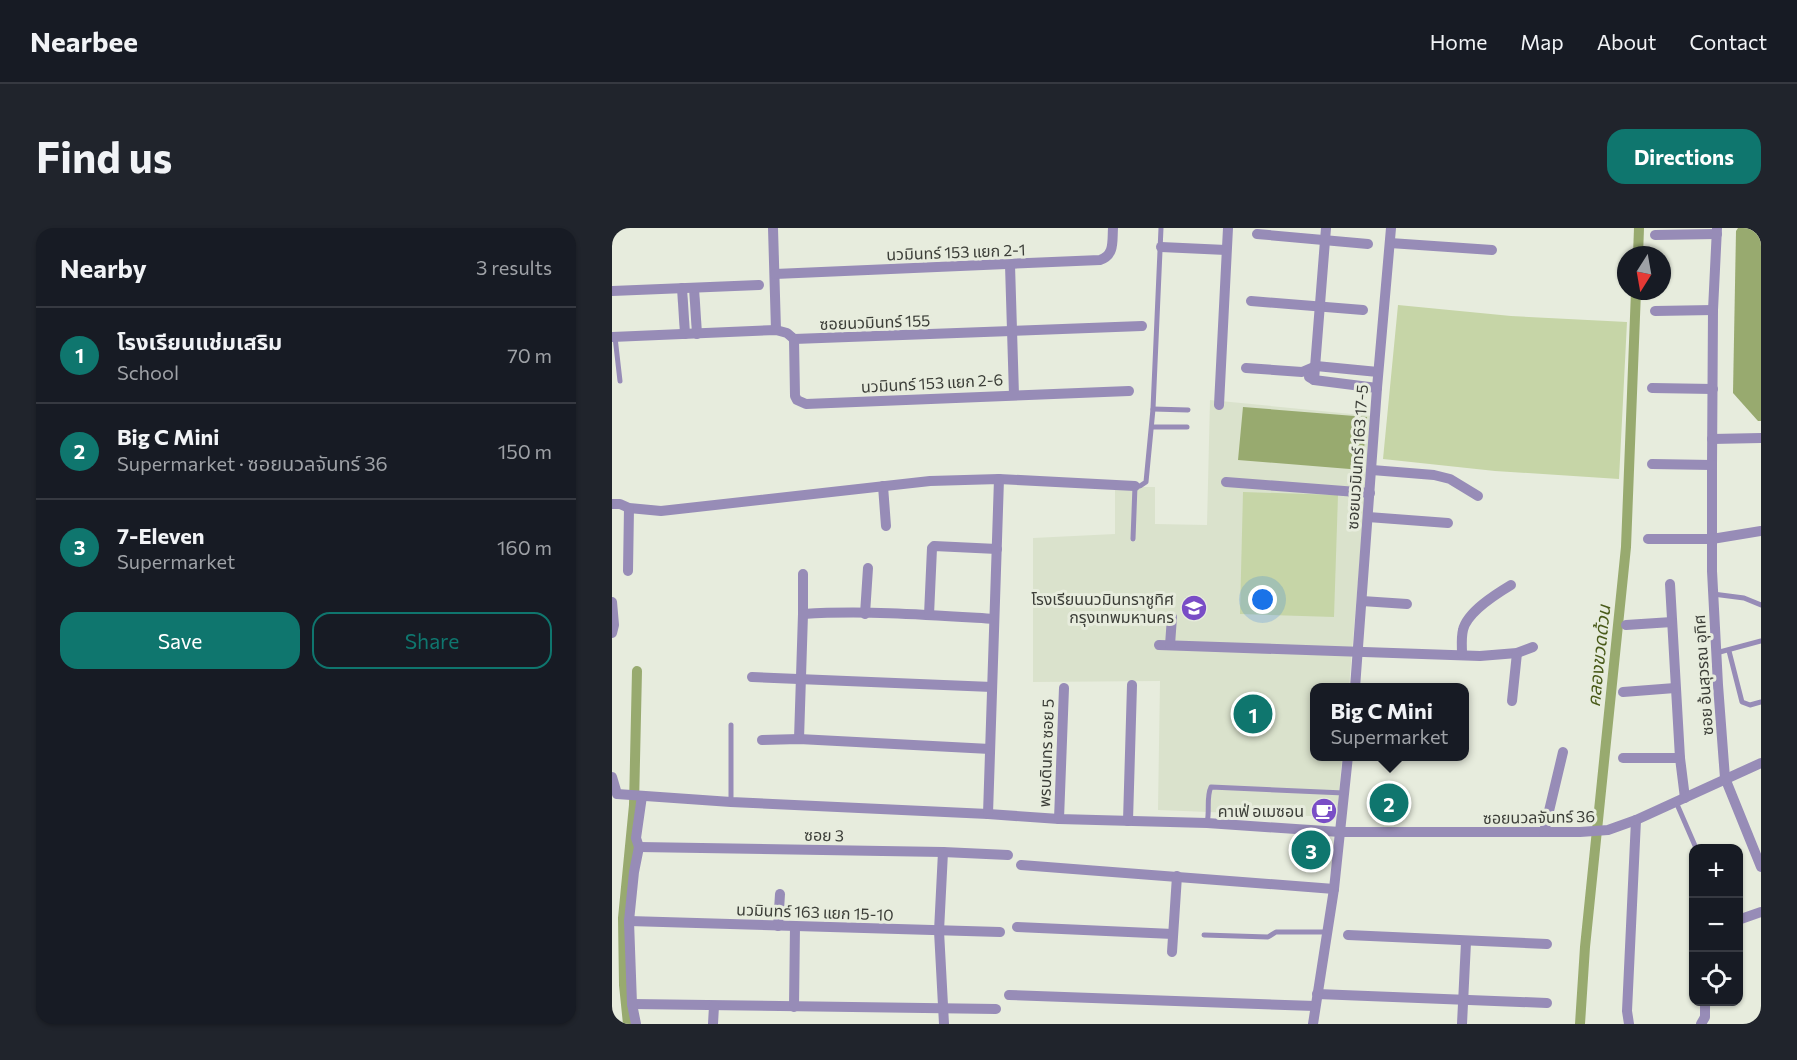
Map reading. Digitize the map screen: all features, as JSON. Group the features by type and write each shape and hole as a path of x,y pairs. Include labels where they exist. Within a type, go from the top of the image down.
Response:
{"street":[{"path":"773,228 776,330"},
{"name":"นวมินทร์ 153 แยก 2-1","path":"775,274 1100,260 1106,258 1112,250 1113,228"},
{"path":"1219,405 1228,228"},
{"name":"ซอยนวมินทร์ 163 17-5","path":"1355,683 1391,228"},
{"path":"1655,235 1717,231"},
{"name":"ซอย อ้นสุวรณ อุทิศ","path":"1717,231 1713,310 1712,440 1712,570 1716,653 1725,778 1761,867"},
{"path":"1257,234 1325,234 1368,244"},
{"path":"1314,380 1325,234"},
{"path":"1390,243 1492,250"},
{"path":"1161,247 1226,250"},
{"path":"1010,265 1014,395"},
{"path":"612,291 759,285"},
{"path":"682,288 685,334"},
{"path":"694,288 697,334"},
{"path":"1251,301 1363,310"},
{"path":"1655,311 1713,310"},
{"name":"ซอยนวมินทร์ 155","path":"613,337 776,330 787,333 794,339 1142,326"},
{"name":"นวมินทร์ 153 แยก 2-6","path":"794,339 795,396 797,400 806,404 1129,391"},
{"path":"1246,368 1302,372 1316,366 1378,372"},
{"path":"1302,372 1314,380 1377,388"},
{"path":"1652,388 1713,389"},
{"path":"1712,440 1761,438"},
{"path":"1652,464 1712,465"},
{"path":"1372,470 1450,479 1478,496"},
{"path":"612,504 661,511 930,481 999,479 1135,486"},
{"path":"988,814 999,479"},
{"path":"1226,482 1370,493"},
{"path":"883,486 886,526"},
{"path":"628,571 629,508"},
{"path":"1368,517 1448,524"},
{"path":"1648,539 1712,540 1761,531"},
{"path":"929,615 932,548 934,546 997,549"},
{"path":"865,614 868,568"},
{"path":"799,739 803,574"},
{"path":"1670,584 1680,758 1680,800"},
{"path":"1462,654 1463,630 1466,622 1484,603 1511,585"},
{"path":"612,602 614,625 612,633"},
{"path":"1362,602 1407,604"},
{"path":"803,614 929,615 994,619"},
{"path":"1170,645 1172,616"},
{"path":"1626,625 1672,622"},
{"path":"1158,645 1480,656 1516,653 1533,647"},
{"path":"1512,701 1516,653"},
{"path":"752,677 992,687"},
{"path":"1128,821 1132,685"},
{"name":"พรบดินทร ซอย 5","path":"1059,819 1064,688"},
{"path":"1623,692 1675,688"},
{"path":"762,740 799,739 990,749"},
{"path":"1544,832 1563,752"},
{"path":"1623,758 1680,758"},
{"path":"1313,1024 1334,889 1348,761"},
{"name":"ซอยนวลจันทร์ 36","path":"612,777 617,794 641,796 1059,819 1207,823 1340,832 1580,832 1608,830 1636,820 1761,763"},
{"path":"636,1024 632,1004 629,921 639,847 636,838 641,796"},
{"path":"1629,1024 1627,1011 1636,820"},
{"name":"ซอย 3","path":"639,847 1008,855"},
{"path":"943,852 939,931 944,1024"},
{"path":"1021,865 1334,889"},
{"path":"1172,952 1177,876"},
{"path":"778,926 780,894"},
{"path":"1743,918 1761,912"},
{"name":"นวมินทร์ 163 แยก 15-10","path":"629,921 1000,932"},
{"path":"794,1007 795,926"},
{"path":"1017,927 1173,934"},
{"path":"1348,935 1547,944"},
{"path":"1462,1024 1466,942"},
{"path":"1009,994 1315,1006"},
{"path":"1317,994 1547,1003"},
{"path":"632,1004 996,1009"},
{"path":"713,1024 714,1006"},
{"path":"1701,1024 1705,1017 1705,1006"}],"lane":[{"path":"1133,539 1135,486 1143,485 1147,478 1152,427 1161,228"},
{"path":"613,337 620,381"},
{"path":"1153,409 1188,410"},
{"path":"1152,427 1187,427"},
{"path":"1713,594 1744,598 1761,605"},
{"path":"1716,653 1761,641"},
{"path":"1730,651 1742,702 1750,705 1761,702"},
{"path":"730,801 731,725"},
{"path":"1207,823 1211,787 1345,793"},
{"path":"1680,800 1694,844"},
{"path":"1204,935 1268,937 1276,932 1328,932"}],"shaded area":[{"path":"1738,228 1761,228 1761,421 1758,421 1733,393 1736,231"},
{"path":"1398,305 1511,316 1627,322 1619,479 1495,471 1383,459"},
{"name":"โรงเรียนนวมินทราชูทิศ กรุงเทพมหานคร","path":"1210,400 1372,416 1349,683 1310,683 1310,761 1342,761 1337,817 1158,810 1160,681 1033,682 1033,538 1115,534 1115,487 1155,487 1155,524 1207,525"},
{"path":"1243,407 1367,417 1362,470 1238,460"},
{"path":"1243,492 1338,495 1334,617 1240,614"}],"waterway":[{"name":"คลองขวดด้วน","path":"1638,246 1639,228"},
{"name":"คลองขวดด้วน","path":"1580,1024 1585,947 1626,547 1636,300"},
{"path":"628,1024 624,985 623,918 634,805 637,671"}],"place":[{"name":"โรงเรียนนวมินทราชูทิศ กรุงเทพมหานคร","path":"1194,608"},
{"name":"โรงเรียนแช่มเสริม","path":"1253,714"},
{"name":"Big C Mini","path":"1389,803"},
{"name":"คาเฟ่ อเมซอน","path":"1324,811"},
{"name":"7-Eleven","path":"1311,850"}]}
